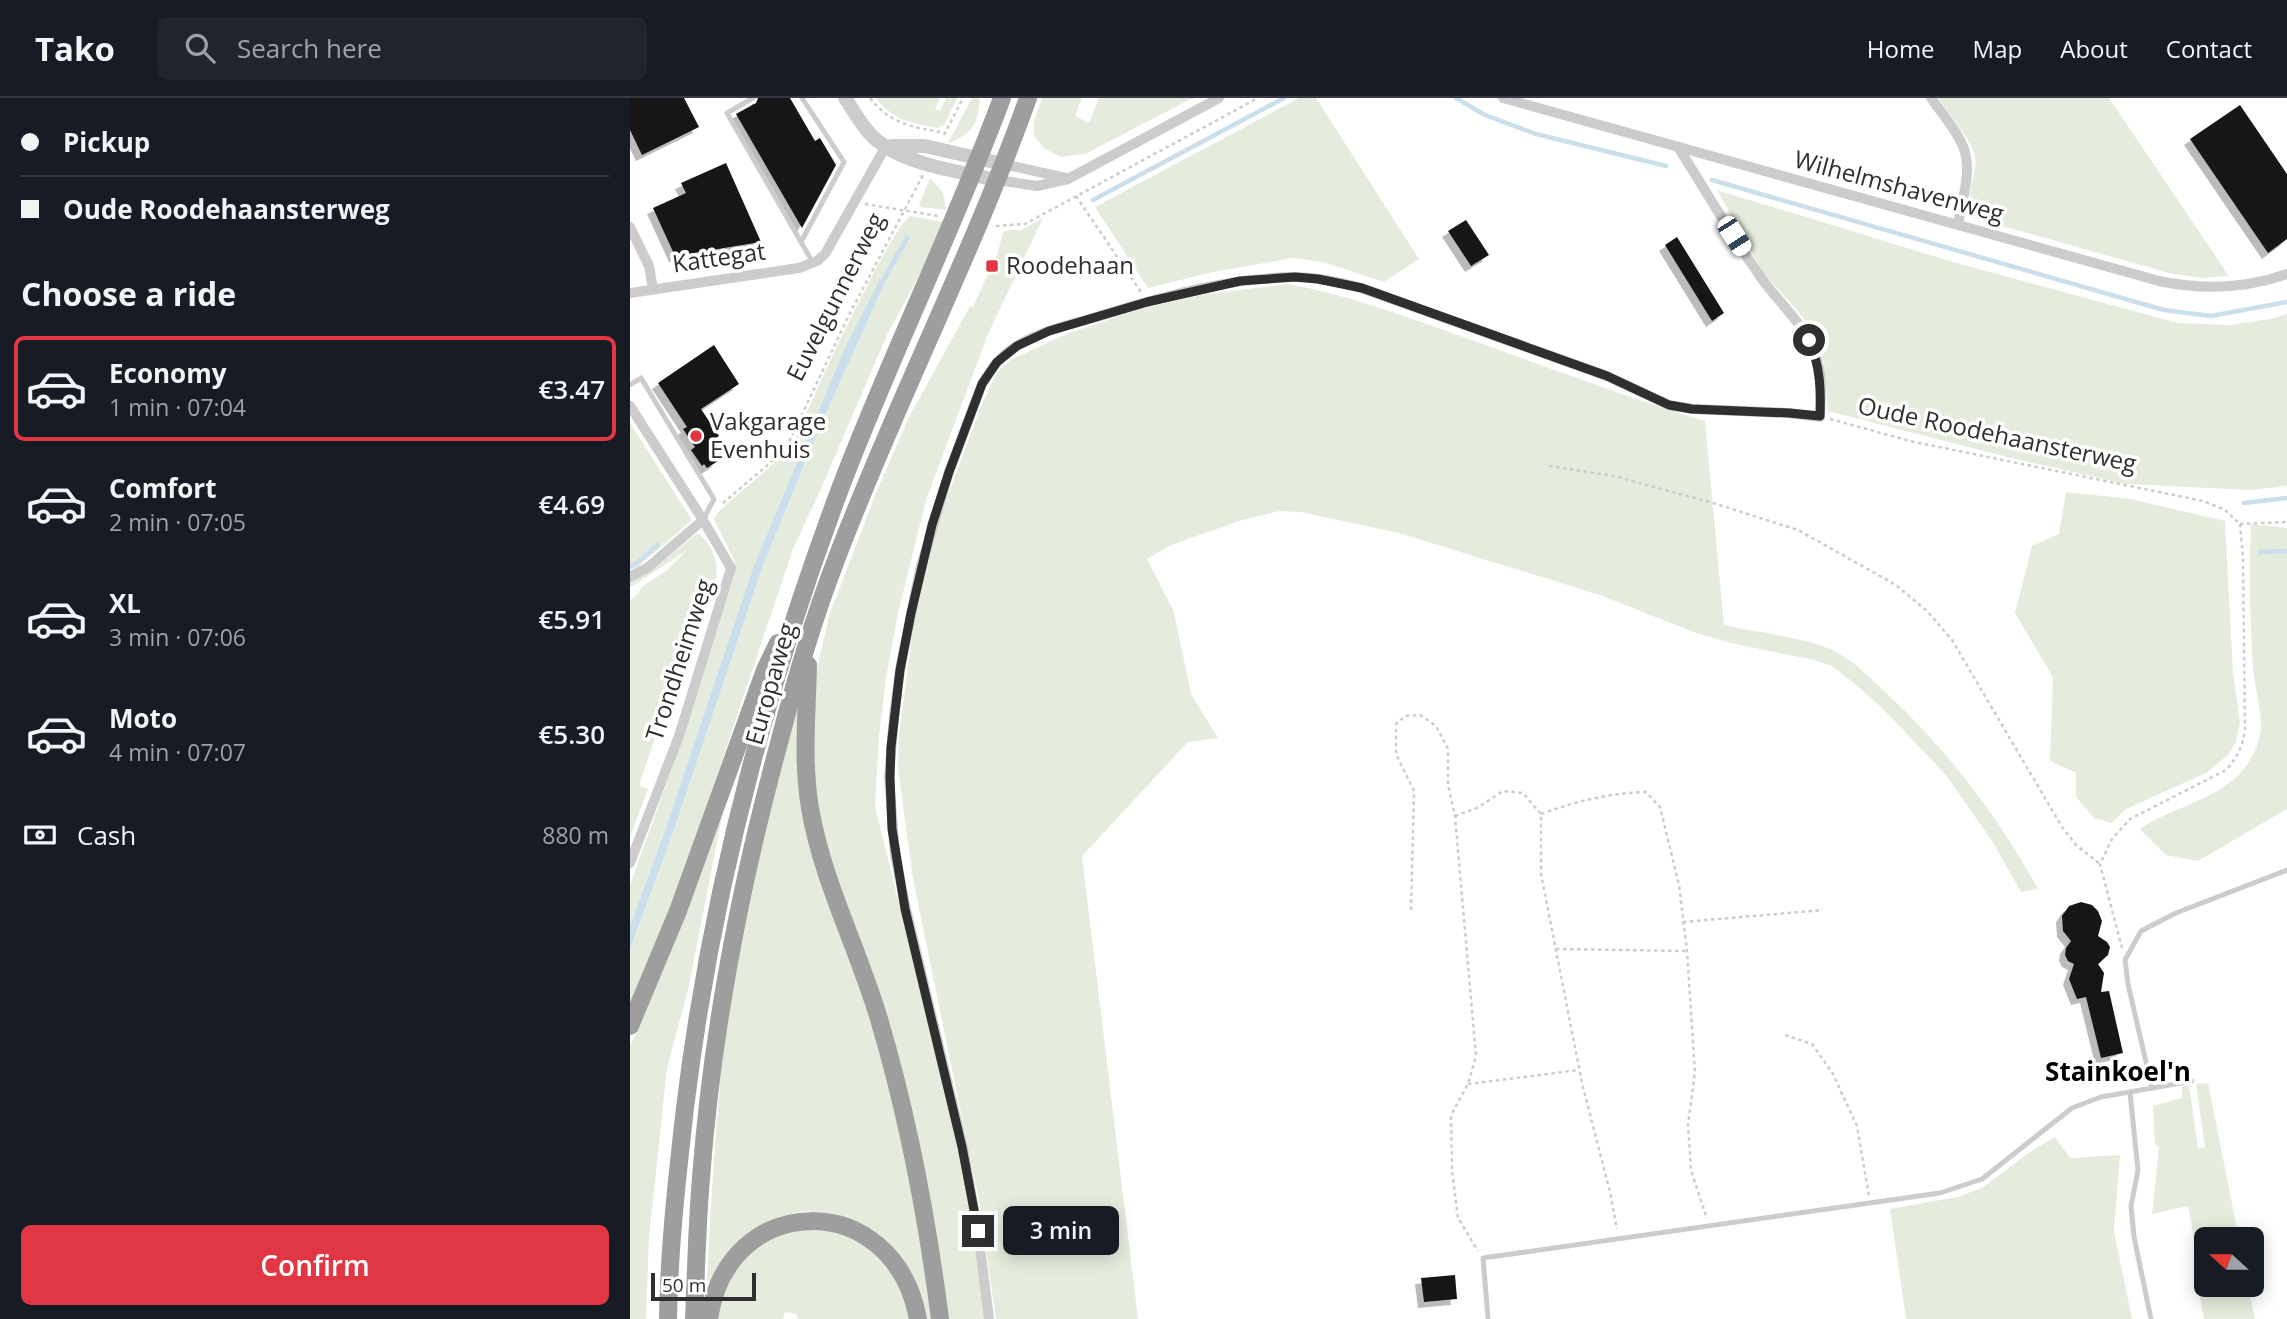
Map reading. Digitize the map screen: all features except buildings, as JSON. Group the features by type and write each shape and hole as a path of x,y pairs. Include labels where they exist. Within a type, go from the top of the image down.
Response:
{"highway":[{"name":"Europaweg","path":"668,1319 677,1177 692,1052 710,941 767,704 840,489 1002,98"},
{"name":"Europaweg","path":"694,1319 701,1178 714,1060 730,947 758,818 808,638 859,501 979,223 1028,98"},
{"path":"630,1026 678,911 765,670 805,590"},
{"path":"808,638 804,746 810,809 827,869 879,1018 908,1128 940,1319"},
{"path":"709,1319 712,1301 729,1262 753,1239 775,1228 822,1220 848,1227 874,1240 894,1261 910,1288 918,1319"}],"street":[{"path":"845,98 867,131 886,146 920,162 1068,179"},
{"path":"1000,172 1037,187 1068,179 1219,98"},
{"name":"Wilhelmshavenweg","path":"1503,98 2179,285 2220,288 2287,274"},
{"path":"1931,98 1959,138 1966,157 1967,172 1958,225"},
{"path":"813,263 825,254 886,146"},
{"path":"1678,147 1763,280 1788,309 1809,340 1822,384 1820,416"},
{"path":"630,227 649,266 653,289"},
{"name":"Kattegat","path":"630,293 799,268 813,263"},
{"name":"Oude Roodehaansterweg","path":"989,1319 978,1231 962,1147 905,909 895,855 890,777 900,670 932,525 949,472 989,372 1007,353 1049,331 1210,286 1295,277 1339,282 1362,288 1607,376 1669,405 1692,409 1820,416"},
{"name":"Trondheimweg","path":"630,406 731,568 679,736 630,863"},
{"path":"630,577 647,568 703,520"}],"lane":[{"name":"Kattegat","path":"753,98 727,113 813,263"},
{"name":"Kattegat","path":"801,242 844,162 802,98"},
{"path":"630,385 641,379 714,499 703,520"},
{"path":"2152,1088 2125,960 2141,931 2176,913 2287,870"},
{"path":"1488,1319 1483,1258 1940,1193 1982,1179 2072,1108 2101,1097 2192,1081"},
{"path":"2130,1093 2138,1170 2131,1206 2132,1217 2151,1319"}],"path":[{"path":"870,98 882,112 897,122 945,134"},
{"path":"979,223 1001,227 1020,225 1258,98"},
{"path":"1076,196 1147,302"},
{"path":"854,199 868,205 954,219"},
{"name":"Euvelgunnerweg","path":"703,520 777,457 788,444 843,327 904,210"},
{"name":"Oude Roodehaansterweg","path":"1820,416 1910,441 2203,501 2225,510 2240,524"},
{"path":"1549,466 1614,476 1798,530 1896,585 1927,611 1952,640 2062,827 2076,845 2100,864 2125,960"},
{"path":"2100,864 2112,839 2130,819 2226,770 2242,746 2245,729 2244,557 2240,524 2287,522"},
{"path":"1411,910 1414,791 1396,754 1396,724 1405,716 1420,715 1436,726 1448,749 1448,785 1455,816 1476,1056 1468,1084 1451,1115 1452,1170 1458,1218 1483,1258"},
{"path":"1455,816 1477,808 1503,791 1523,793 1541,814 1541,874 1579,1070 1619,1239"},
{"path":"1541,814 1583,799 1622,792 1647,792 1660,807 1679,885 1687,951 1695,1072 1688,1125 1692,1170 1709,1226"},
{"path":"1683,922 1823,910"},
{"path":"1556,949 1687,951"},
{"path":"1785,1035 1812,1044 1833,1074 1857,1126 1870,1202"},
{"path":"1468,1084 1579,1070"}],"green space":[{"path":"876,98 940,98 935,109 940,111 946,98 957,98 945,124 938,128 903,120"},
{"path":"972,98 980,99 978,115 972,127 963,136 948,143"},
{"path":"1042,98 1082,98 1075,116 1089,123 1099,98 1193,98 1085,154 1061,157 1045,149 1034,136 1034,121"},
{"path":"1299,98 1316,98 1419,259 1384,282 1323,262 1293,258 1213,272 1148,288 1095,207"},
{"path":"1938,98 2109,98 2229,276 2204,278 2173,274 1981,220 1970,203 1975,171 1972,147"},
{"path":"930,178 943,192 946,210 919,205"},
{"path":"1717,190 1953,262 2178,323 2230,325 2287,314 2287,486 2250,490 2126,484 1828,411 1824,362 1814,334 1798,311 1763,273"},
{"path":"911,216 943,222 920,274 887,335 793,549 697,835 630,1014 630,949 672,836 762,568 818,431 883,287 909,240 908,235 889,263 844,350 754,565 630,926 630,885 681,743 734,576 735,562 714,519 718,512 788,451 868,283 901,227"},
{"path":"1043,218 988,334 926,500 898,613 879,737 875,806 958,1144 983,1292 985,1319 945,1319 936,1250 826,849 811,780 815,676 830,613 908,419 970,306 973,307 998,252 1003,232 1021,230"},
{"path":"1288,284 1330,293 1391,312 1705,421 1724,625 1823,646 1860,669 1907,713 1949,759 2006,835 2038,889 2021,892 1992,841 1945,774 1883,709 1832,666 1696,633 1600,595 1399,533 1301,512 1280,511 1242,520 1171,545 1147,559 1174,612 1191,694 1218,738 1188,742 1082,856 1138,1319 996,1319 978,1196 913,879 898,769 899,735 916,607 938,521 982,404 997,372 1010,360 1069,333 1137,310 1206,294"},
{"path":"630,423 692,520 638,567 630,570"},
{"path":"2066,492 2130,499 2225,521 2233,673 2240,723 2236,742 2228,755 2206,773 2126,809 2112,823 2094,818 2076,797 2076,773 2050,761 2053,677 2015,613 2032,546 2059,534"},
{"path":"2251,524 2287,528 2287,809 2198,861 2166,855 2140,829 2206,797 2231,781 2249,762 2259,739 2261,720 2253,669 2251,633"},
{"path":"698,533 713,553 716,579 672,719 659,726 639,785 648,789 630,837 630,600 687,550 630,587 630,582 645,575"},
{"path":"801,685 799,738 855,963 905,1139 934,1319 925,1319 912,1278 891,1246 862,1225 830,1213 796,1213 763,1224 734,1247 711,1283 707,1279 717,1117 737,955"},
{"path":"722,817 688,990 667,1068 649,1238 646,1319 630,1319 630,1047"},
{"path":"2208,1083 2237,1227 2194,1227 2194,1239 2188,1206 2152,1214 2159,1147 2155,1144 2153,1106 2182,1098 2182,1087 2189,1085 2198,1148 2205,1148 2196,1084"},
{"path":"2055,1137 2070,1158 2120,1155 2114,1231 2132,1319 1906,1319 1890,1209 1957,1197 1982,1188"},
{"path":"822,1227 855,1237 889,1266 912,1319 798,1319 796,1314 785,1312 783,1319 714,1319 736,1271 751,1251 779,1235"},
{"path":"2200,1297 2250,1297 2255,1319 2204,1319"}],"water":[{"path":"906,235 909,240 883,287 818,431 762,568 672,836 630,949 630,926 754,565 844,350"}],"waterway":[{"path":"1093,200 1284,98"},
{"path":"1456,98 1485,115 1536,134 1666,166"},
{"path":"1712,180 2164,310 2211,316 2287,302"},
{"path":"2244,503 2287,498"},
{"path":"630,566 636,564 657,545"},
{"path":"2260,552 2287,551"}],"place":[{"name":"Roodehaan","path":"992,266"},
{"name":"Vakgarage Evenhuis","path":"696,436"}],"district":[{"name":"Stainkoel'n","path":"2118,1072"}],"route":[{"path":"978,1231 962,1147 905,909 892,829 890,777 900,670 920,570 949,472 982,384 997,362 1017,346 1049,331 1147,302 1210,286 1295,277 1339,282 1362,288 1534,348 1607,376 1669,405 1692,409 1820,416 1822,384 1809,340"}]}
